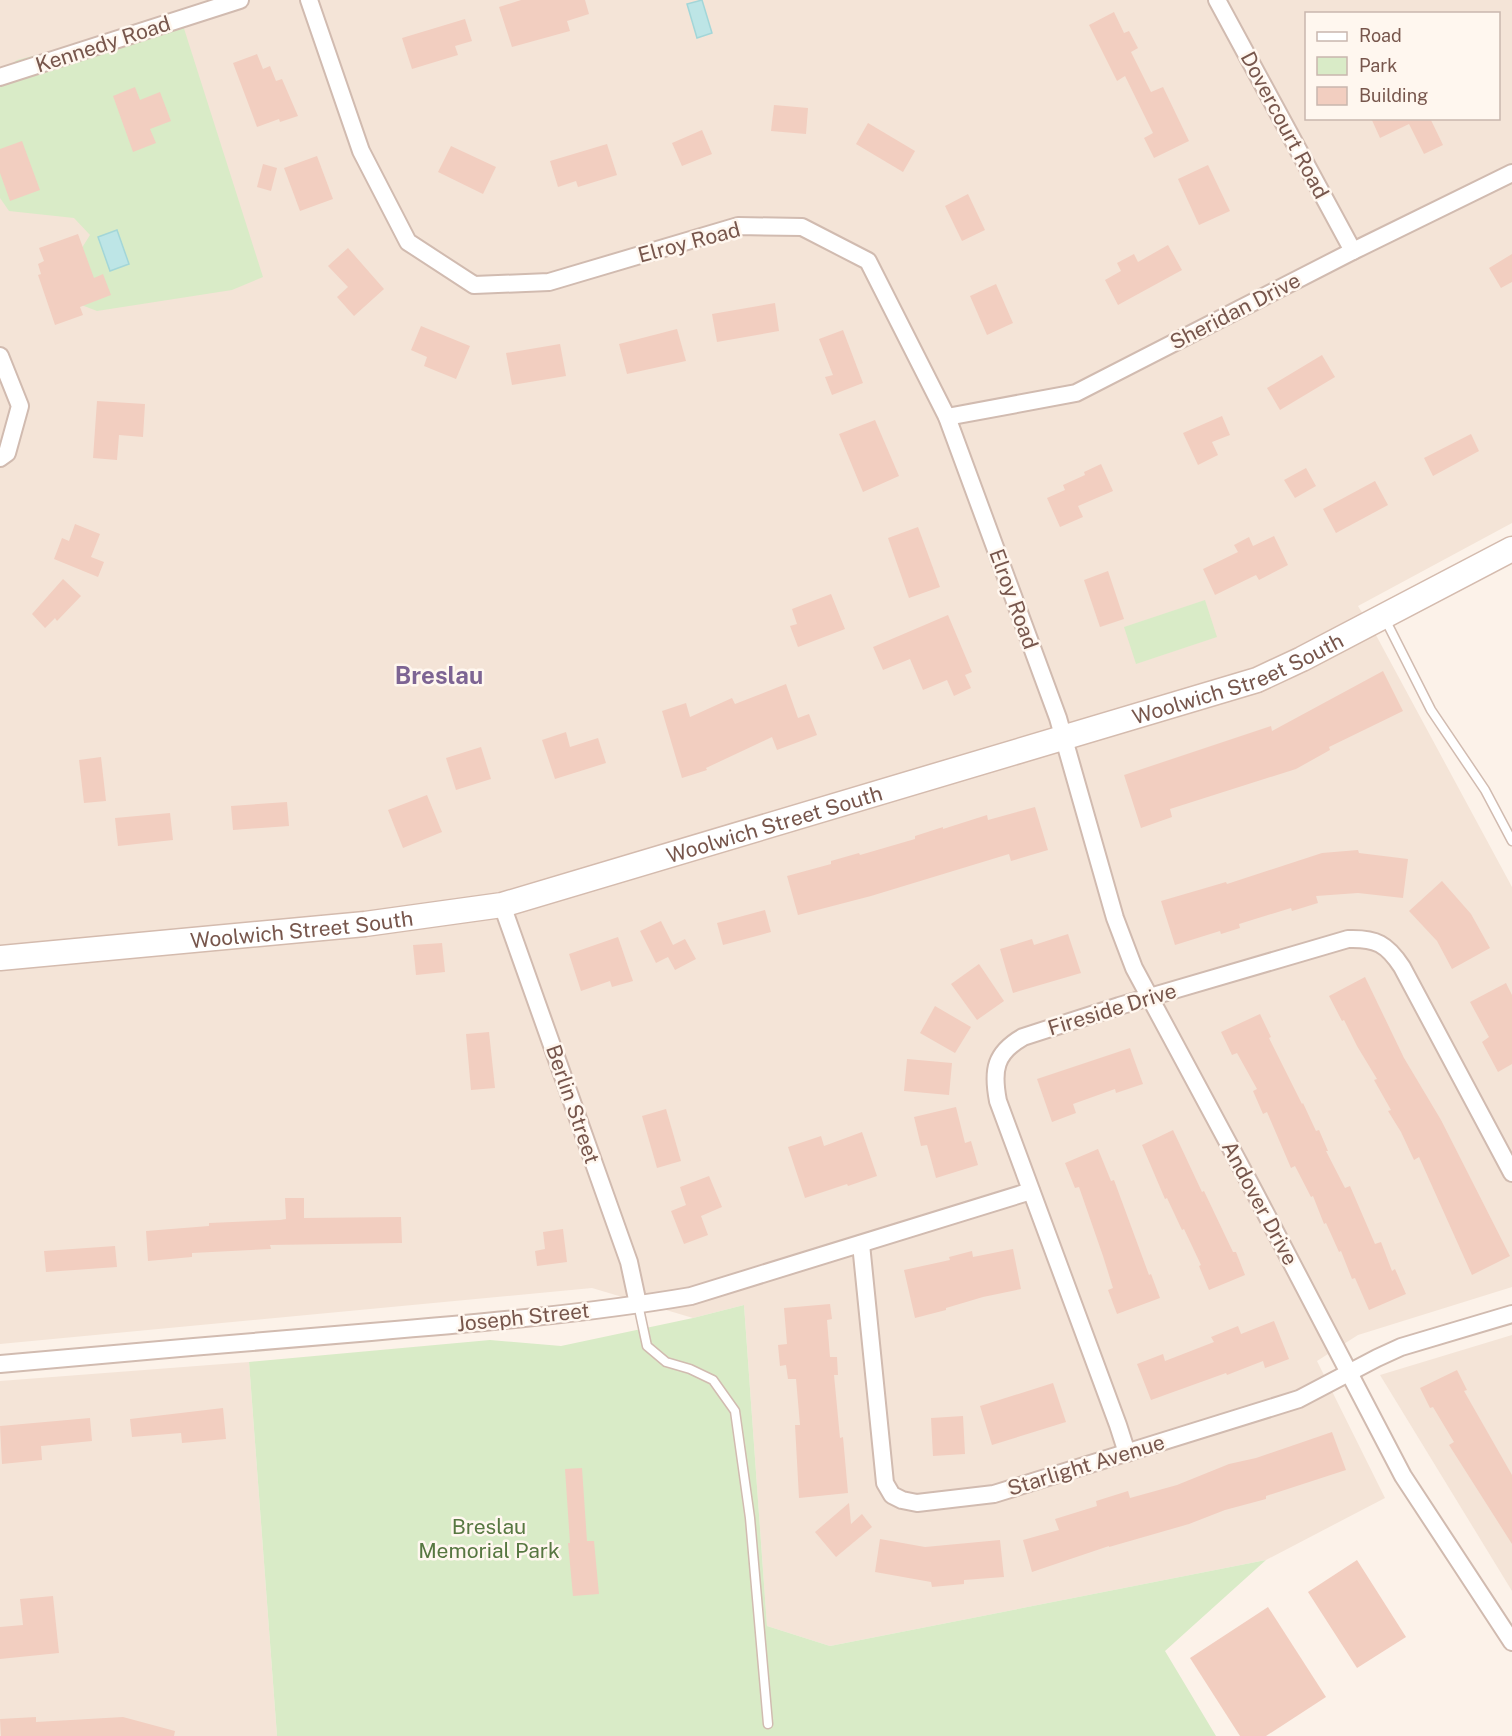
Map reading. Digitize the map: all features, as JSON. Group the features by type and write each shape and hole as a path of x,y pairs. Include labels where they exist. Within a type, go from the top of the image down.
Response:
{"street":[{"name":"Kennedy Road","path":"0,77 240,0"},
{"name":"Elroy Road","path":"309,0 361,151 408,242 474,285 549,282 738,226 801,227 868,261 947,417 1058,718 1063,738"},
{"name":"Dovercourt Road","path":"1217,0 1353,251"},
{"name":"Sheridan Drive","path":"947,417 1076,393 1353,251 1512,173"},
{"path":"0,356 20,406 7,453 0,458"},
{"name":"Woolwich Street South","path":"0,958 365,924 502,905 1257,680 1302,659 1512,549"},
{"name":"Andover Drive","path":"1063,738 1115,918 1134,968 1403,1476 1510,1634"},
{"name":"Berlin Street","path":"502,905 629,1262 638,1304"},
{"name":"Fireside Drive","path":"1127,1453 998,1101 994,1070 1000,1057 1011,1044 1023,1037 1150,997 1348,939 1362,938 1383,945 1393,953 1402,967 1512,1173"},
{"name":"Joseph Street","path":"0,1364 474,1323 588,1311 691,1296 1032,1191"},
{"name":"Starlight Avenue","path":"861,1244 885,1483 892,1495 917,1503 994,1494 1299,1399 1401,1347 1512,1314"}],"lane":[{"path":"1383,616 1431,710 1485,790 1512,841"},
{"path":"638,1304 647,1346 666,1362 690,1369 713,1380 735,1411 750,1518 768,1724"}],"shaded area":[{"path":"0,0 1512,0 1512,523 1358,606 1512,887 1512,1287 1358,1335 1317,1361 1385,1498 1266,1560 830,1646 767,1626 744,1305 693,1318 592,1288 0,1344"},
{"path":"1512,1335 1512,1591 1380,1375"},
{"path":"249,1362 277,1736 0,1736 0,1381"}],"green space":[{"path":"181,19 263,277 232,290 97,311 53,294 90,235 74,218 9,211 0,198 0,72 17,60"},
{"path":"1205,600 1217,637 1136,664 1124,627"},
{"name":"Breslau Memorial Park","path":"744,1305 767,1626 830,1646 1266,1560 1165,1651 1216,1736 277,1736 249,1362 490,1340 561,1346"}],"water":[{"path":"702,0 712,33 697,38 687,4"},
{"path":"117,230 129,264 110,271 98,237"}],"building":[{"path":"521,0 585,0 589,14 567,21 570,31 512,47 499,7"},
{"path":"1114,12 1124,33 1129,31 1138,48 1131,52 1151,92 1163,87 1189,141 1154,158 1144,138 1153,133 1125,76 1117,81 1089,25"},
{"path":"465,19 472,41 455,46 458,55 412,69 402,38"},
{"path":"257,54 263,69 270,66 276,81 282,79 298,116 280,122 279,119 257,127 233,63"},
{"path":"135,87 140,100 160,92 171,121 150,129 156,143 133,152 113,96"},
{"path":"774,105 808,108 806,134 771,131"},
{"path":"1372,120 1431,120 1443,145 1424,154 1409,124 1380,138"},
{"path":"868,123 915,151 903,172 856,144"},
{"path":"702,130 712,154 682,166 672,143"},
{"path":"22,141 40,190 10,201 0,173 0,149"},
{"path":"607,144 617,175 578,187 576,181 558,187 550,161"},
{"path":"451,146 496,167 483,194 438,172"},
{"path":"317,156 333,199 300,211 284,168"},
{"path":"263,164 277,168 271,191 257,187"},
{"path":"1208,165 1230,211 1199,225 1178,179"},
{"path":"968,194 985,230 962,241 945,206"},
{"path":"78,234 94,278 103,274 111,295 80,307 83,315 55,325 38,275 41,274 38,264 44,261 39,248"},
{"path":"1168,245 1182,270 1118,305 1105,280 1121,271 1117,263 1134,254 1138,262"},
{"path":"348,248 384,289 354,316 337,297 348,287 328,266"},
{"path":"1512,254 1512,282 1501,288 1489,268"},
{"path":"996,284 1013,323 987,335 970,296"},
{"path":"775,303 779,331 717,342 712,314"},
{"path":"421,326 470,346 456,379 424,366 427,357 411,350"},
{"path":"677,329 686,361 627,374 619,344"},
{"path":"843,330 863,383 832,395 825,377 833,375 819,339"},
{"path":"560,344 566,376 512,385 506,353"},
{"path":"1322,355 1335,377 1280,410 1267,388"},
{"path":"97,401 145,404 143,437 119,435 117,460 93,458"},
{"path":"1222,416 1230,435 1212,442 1218,455 1198,465 1183,433"},
{"path":"875,420 899,476 863,492 839,434"},
{"path":"1471,434 1479,451 1433,476 1424,458"},
{"path":"1101,464 1113,491 1078,506 1083,517 1060,527 1047,498 1065,490 1063,485 1085,475 1084,472"},
{"path":"1306,468 1316,486 1295,498 1284,480"},
{"path":"1375,481 1388,505 1336,533 1323,509"},
{"path":"75,524 100,534 91,557 104,562 98,577 54,559 62,538 69,541"},
{"path":"918,527 940,587 909,598 888,538"},
{"path":"1274,536 1288,565 1259,580 1256,575 1215,595 1203,569 1238,552 1234,545 1249,537 1253,546"},
{"path":"1108,571 1124,619 1100,627 1084,580"},
{"path":"63,579 81,596 57,621 55,618 45,628 32,614"},
{"path":"831,594 845,629 798,647 790,626 797,624 792,609"},
{"path":"948,615 972,672 965,675 971,688 954,696 947,680 923,690 910,659 883,670 873,647"},
{"path":"1383,671 1403,711 1329,747 1330,750 1296,769 1170,809 1172,817 1141,828 1124,775 1271,726 1272,731"},
{"path":"786,684 798,718 809,714 817,735 777,750 772,737 706,768 707,770 682,778 662,711 686,703 690,717 732,698 735,704"},
{"path":"566,732 570,747 598,738 606,763 555,779 542,740"},
{"path":"481,747 491,779 456,790 446,758"},
{"path":"101,757 106,801 84,803 79,760"},
{"path":"427,795 442,832 403,848 388,810"},
{"path":"287,802 289,826 233,830 231,806"},
{"path":"1035,807 1048,850 1011,861 1009,854 871,896 798,915 787,876 831,864 831,861 915,839 915,836 943,827 943,829 987,815 988,820"},
{"path":"170,813 173,840 118,846 115,818"},
{"path":"1358,850 1359,853 1408,859 1403,898 1358,893 1316,896 1318,903 1292,911 1291,908 1239,924 1240,928 1221,934 1220,931 1175,945 1161,901 1226,882 1227,884 1322,853"},
{"path":"1442,881 1471,914 1490,948 1452,969 1437,941 1409,911"},
{"path":"765,910 771,932 723,945 717,923"},
{"path":"661,921 673,945 685,939 696,959 675,970 668,957 656,963 640,931"},
{"path":"1068,934 1081,973 1013,993 1000,949 1032,939 1034,945"},
{"path":"618,937 633,981 612,987 610,981 581,991 569,954"},
{"path":"442,943 445,972 416,975 413,945"},
{"path":"979,964 1004,1001 977,1020 951,984"},
{"path":"1365,977 1404,1058 1441,1120 1510,1256 1472,1275 1419,1157 1414,1160 1388,1111 1391,1110 1374,1080 1377,1079 1329,996"},
{"path":"1506,983 1512,995 1512,1064 1498,1072 1482,1042 1489,1037 1470,1002"},
{"path":"935,1006 971,1027 955,1053 920,1033"},
{"path":"1260,1014 1271,1037 1269,1038 1316,1131 1319,1130 1328,1151 1326,1151 1345,1188 1350,1186 1375,1244 1381,1242 1392,1271 1395,1269 1406,1294 1369,1310 1355,1278 1352,1279 1341,1251 1339,1252 1326,1223 1324,1224 1313,1196 1311,1197 1295,1166 1291,1168 1267,1112 1263,1114 1253,1091 1257,1089 1237,1053 1232,1055 1221,1032"},
{"path":"489,1032 495,1088 471,1090 466,1034"},
{"path":"1130,1048 1143,1084 1116,1093 1115,1089 1073,1104 1076,1113 1052,1122 1037,1079"},
{"path":"907,1059 952,1063 949,1095 904,1091"},
{"path":"956,1107 965,1143 971,1141 978,1165 936,1178 927,1145 921,1146 914,1117"},
{"path":"666,1109 681,1161 657,1168 642,1116"},
{"path":"1173,1130 1202,1192 1204,1191 1233,1252 1236,1252 1245,1275 1209,1290 1199,1266 1201,1265 1184,1229 1182,1230 1167,1198 1165,1199 1142,1145"},
{"path":"862,1132 877,1176 805,1198 788,1147 821,1136 824,1146"},
{"path":"1098,1149 1111,1181 1114,1180 1149,1275 1151,1274 1160,1298 1117,1314 1108,1290 1113,1288 1103,1256 1079,1187 1075,1188 1065,1163"},
{"path":"709,1176 722,1207 701,1216 708,1235 684,1244 671,1211 686,1205 680,1187"},
{"path":"285,1198 304,1198 304,1218 401,1217 402,1243 270,1245 271,1249 192,1253 192,1257 148,1261 146,1231 209,1226 209,1223 286,1219"},
{"path":"563,1229 567,1262 537,1266 535,1251 545,1249 543,1232"},
{"path":"115,1246 117,1267 46,1272 44,1251"},
{"path":"1013,1249 1021,1289 983,1297 915,1318 904,1270 950,1260 949,1257 972,1251 973,1257"},
{"path":"830,1304 832,1319 827,1320 830,1357 837,1357 838,1375 834,1375 848,1493 799,1498 795,1425 800,1425 796,1379 788,1379 786,1365 780,1366 778,1345 787,1344 784,1308"},
{"path":"1274,1321 1289,1359 1265,1368 1263,1361 1151,1400 1137,1364 1163,1354 1165,1361 1214,1342 1211,1337 1238,1326 1241,1334"},
{"path":"1457,1370 1467,1390 1464,1391 1512,1475 1512,1544 1449,1445 1454,1442 1433,1407 1430,1408 1420,1388"},
{"path":"1053,1383 1066,1422 992,1445 980,1406"},
{"path":"223,1408 226,1439 182,1443 181,1433 132,1437 130,1419"},
{"path":"963,1416 965,1454 933,1456 931,1418"},
{"path":"90,1418 92,1441 41,1446 42,1460 2,1464 0,1426"},
{"path":"1332,1432 1346,1470 1266,1496 1266,1499 1225,1510 1189,1524 1109,1546 1032,1572 1023,1540 1059,1530 1055,1519 1097,1506 1096,1501 1128,1491 1130,1498 1177,1485 1229,1464 1256,1458"},
{"path":"582,1468 587,1541 594,1541 599,1594 573,1596 565,1469"},
{"path":"849,1503 851,1524 862,1514 872,1527 836,1557 815,1532"},
{"path":"880,1539 925,1547 1000,1540 1004,1577 964,1580 964,1584 932,1587 931,1582 875,1572"},
{"path":"1357,1560 1406,1637 1357,1668 1308,1592"},
{"path":"53,1596 59,1653 0,1659 0,1627 23,1625 20,1599"},
{"path":"1268,1607 1326,1697 1266,1736 1240,1736 1190,1658"},
{"path":"36,1717 36,1722 123,1717 175,1731 174,1736 1,1736 0,1719"}],"district":[{"name":"Breslau","path":"439,675"}]}
